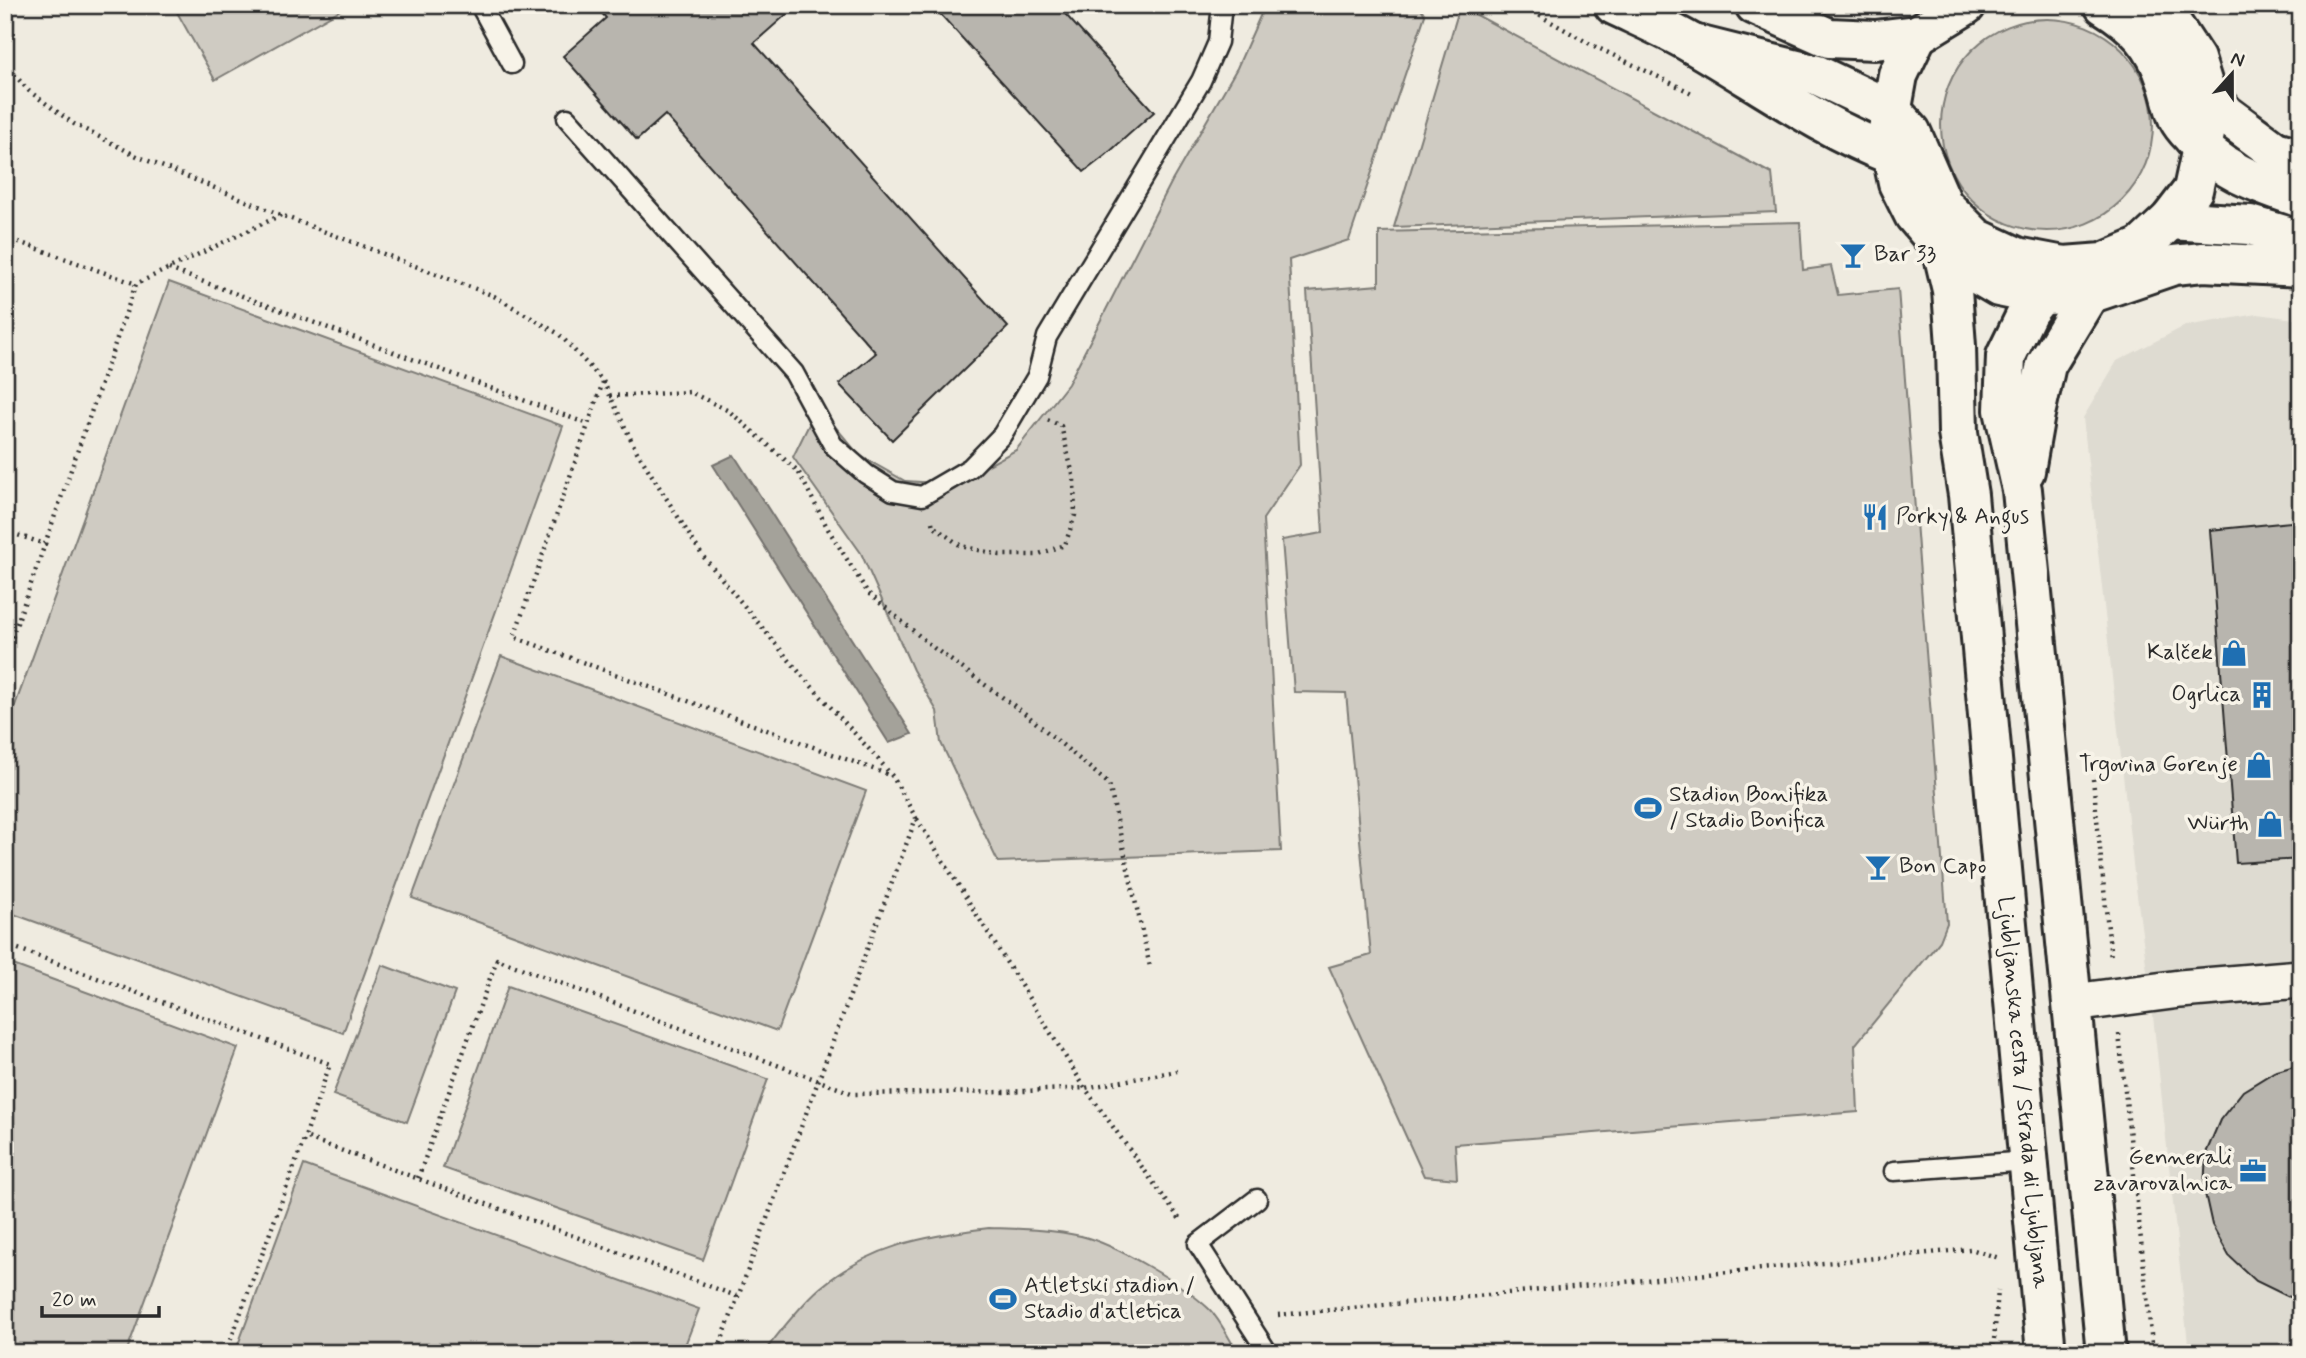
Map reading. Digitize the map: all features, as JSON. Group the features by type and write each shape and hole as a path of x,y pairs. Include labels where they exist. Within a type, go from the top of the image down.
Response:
{"main road":[{"path":"1614,5 1693,44 1803,110 1892,155"},
{"path":"1755,5 1829,38 1875,40 1917,35 1960,7"},
{"path":"2104,5 2129,21 2153,49 2166,79 2178,119 2203,150 2218,163 2301,198"},
{"path":"1693,44 1817,75 1891,110 1911,132 1943,205 1976,237 2017,257 2064,266 2103,263 2141,247 2170,220 2193,190 2203,150 2207,124 2204,88 2195,59 2174,27 2154,5"},
{"path":"1917,35 1898,75 1888,130 1892,155 1898,183 1914,215 1942,248 1965,267 1999,287 2039,295 2089,294 2174,265 2203,262 2301,267"},
{"path":"2204,88 2225,114 2275,151 2301,158"},
{"path":"2170,220 2249,225 2301,240"},
{"name":"Ljubljanska cesta / Strada di Ljubljana","path":"1942,248 1952,290 1958,433 1968,495 2046,1353"},
{"path":"2064,266 2028,311 2006,356 2004,410 2022,490 2106,1353"},
{"path":"2022,490 2046,365 2089,294"}],"street":[{"path":"2073,1003 2180,989 2301,979"}],"lane":[{"path":"480,5 512,64"},
{"path":"568,118 794,373 833,445 866,474 893,491 922,496 970,468 1002,435 1037,376 1047,337 1201,81 1218,42 1222,5"},
{"path":"1894,1171 2028,1161"},
{"path":"1257,1199 1198,1244 1268,1353"}],"path":[{"path":"1521,5 1592,45 1697,96"},
{"path":"5,64 29,91 75,124 139,158 494,296 559,334 603,381 636,450 702,555 804,678 893,777 1085,1088 1198,1244"},
{"path":"5,236 135,284 281,215"},
{"path":"169,268 588,425"},
{"path":"5,657 135,284"},
{"path":"603,381 513,637 893,777"},
{"path":"610,396 690,392 729,411 798,471 828,529 868,593 934,648 1027,715 1109,784 1150,967"},
{"path":"922,496 933,526 961,545 1000,555 1036,555 1065,545 1075,515 1074,479 1061,426 1018,408"},
{"path":"5,531 45,544"},
{"path":"2093,776 2153,1353"},
{"path":"717,1353 916,818"},
{"path":"5,944 330,1064 226,1353"},
{"path":"418,1178 497,959 854,1094 1085,1088 1177,1072"},
{"path":"305,1137 739,1297"},
{"path":"1245,1318 1971,1249 2000,1258 1999,1245"},
{"path":"1993,1353 1998,1285"}],"shaded area":[{"path":"173,5 349,5 215,80"},
{"path":"1265,5 1419,5 1425,15 1349,240 1289,260 1300,465 1263,519 1281,851 998,862 941,743 937,711 913,670 861,553 793,457 818,406 859,455 905,481 954,484 1016,450 1068,384 1172,181 1237,68"},
{"path":"1460,6 1772,174 1776,212 1394,227"},
{"path":"2047,19 2088,27 2122,50 2145,84 2153,125 2145,166 2122,200 2088,223 2047,231 2006,223 1972,200 1949,166 1941,125 1949,84 1972,50 2006,27"},
{"name":"Stadion Bonifika / Stadio Bonifica","path":"1800,222 1803,270 1831,266 1838,295 1898,289 1947,923 1940,941 1855,1045 1858,1112 1455,1144 1457,1179 1424,1176 1329,967 1371,955 1346,693 1294,692 1282,540 1323,533 1307,291 1379,285 1379,232"},
{"path":"169,282 563,426 343,1033 5,911 5,733"},
{"path":"2258,314 2301,320 2301,1353 2189,1353 2153,1016 2134,873 2083,418 2117,361 2185,326"},
{"path":"734,455 912,734 889,743 713,465"},
{"path":"501,656 866,791 777,1031 412,898"},
{"path":"5,962 238,1048 126,1353 5,1353"},
{"path":"382,965 455,992 407,1122 333,1095"},
{"path":"508,986 768,1079 703,1260 443,1168"},
{"path":"304,1165 699,1309 682,1353 235,1353"},
{"name":"Atletski stadion / Stadio d'atletica","path":"989,1228 1070,1234 1112,1247 1148,1266 1208,1308 1238,1353 763,1353 812,1295 839,1273 879,1252 900,1245"}],"building":[{"path":"595,5 797,5 754,43 1008,327 892,440 839,384 876,353 665,115 637,140 563,56 606,18"},
{"path":"932,5 1057,5 1154,112 1084,172"},
{"path":"2257,5 2301,5 2301,10 2262,10"},
{"path":"2301,346 2301,407 2300,407 2294,347"},
{"name":"Ogrlica","path":"2301,521 2301,859 2236,863 2210,530"},
{"name":"Gennerali zavarovalnica","path":"2301,1064 2301,1299 2289,1297 2256,1281 2229,1256 2212,1225 2204,1189 2206,1153 2220,1120 2243,1091 2274,1072"}],"place":[{"name":"Bar 33","path":"1853,255"},
{"name":"Porky & Angus","path":"1875,517"},
{"name":"Kalček","path":"2234,653"},
{"name":"Ogrlica","path":"2262,695"},
{"name":"Trgovina Gorenje","path":"2259,765"},
{"name":"Stadion Bonifika / Stadio Bonifica","path":"1648,808"},
{"name":"Würth","path":"2270,824"},
{"name":"Bon Capo","path":"1878,867"},
{"name":"Gennerali zavarovalnica","path":"2253,1171"},
{"name":"Atletski stadion / Stadio d'atletica","path":"1003,1299"}]}
